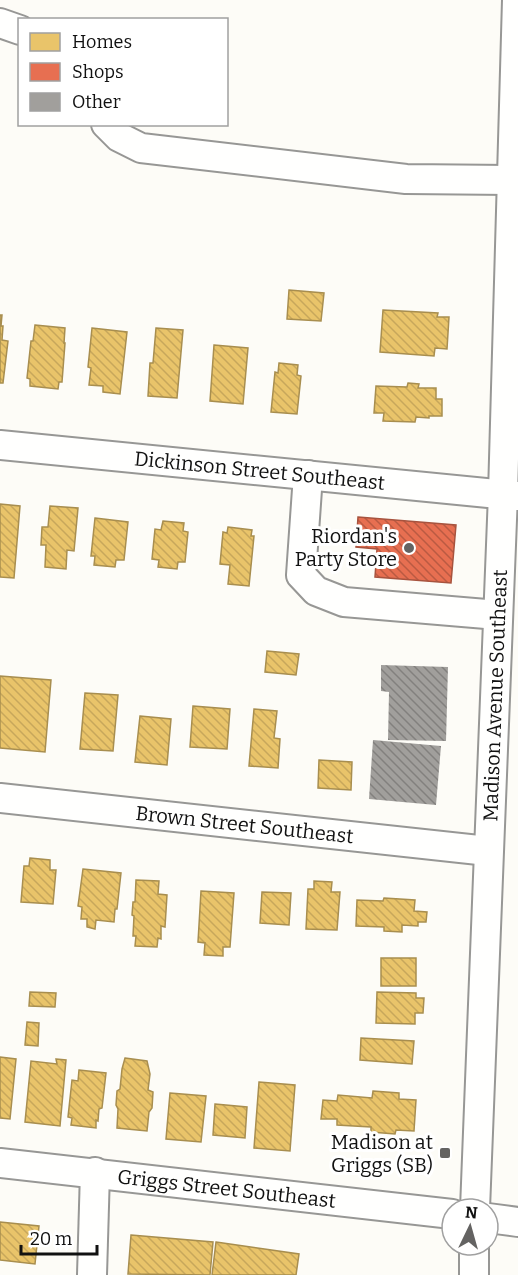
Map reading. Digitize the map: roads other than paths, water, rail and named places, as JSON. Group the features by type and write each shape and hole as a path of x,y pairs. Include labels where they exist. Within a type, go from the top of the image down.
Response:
{"street":[{"name":"Madison Avenue Southeast","path":"475,1197 498,615 511,495 512,180 517,0"},
{"path":"0,23 18,29"},
{"path":"108,126 118,137 141,148 406,178 512,180"},
{"name":"Dickinson Street Southeast","path":"0,446 511,495"},
{"path":"308,475 301,575 316,591 344,602 498,615"},
{"name":"Brown Street Southeast","path":"0,798 488,851"},
{"name":"Griggs Street Southeast","path":"0,1162 440,1213"},
{"path":"92,1275 95,1172"},
{"path":"500,1220 518,1222"},
{"path":"474,1257 474,1275"}],"place":[{"name":"Riordan's Party Store","path":"409,548"},
{"name":"Madison at Griggs (SB)","path":"445,1153"}]}
